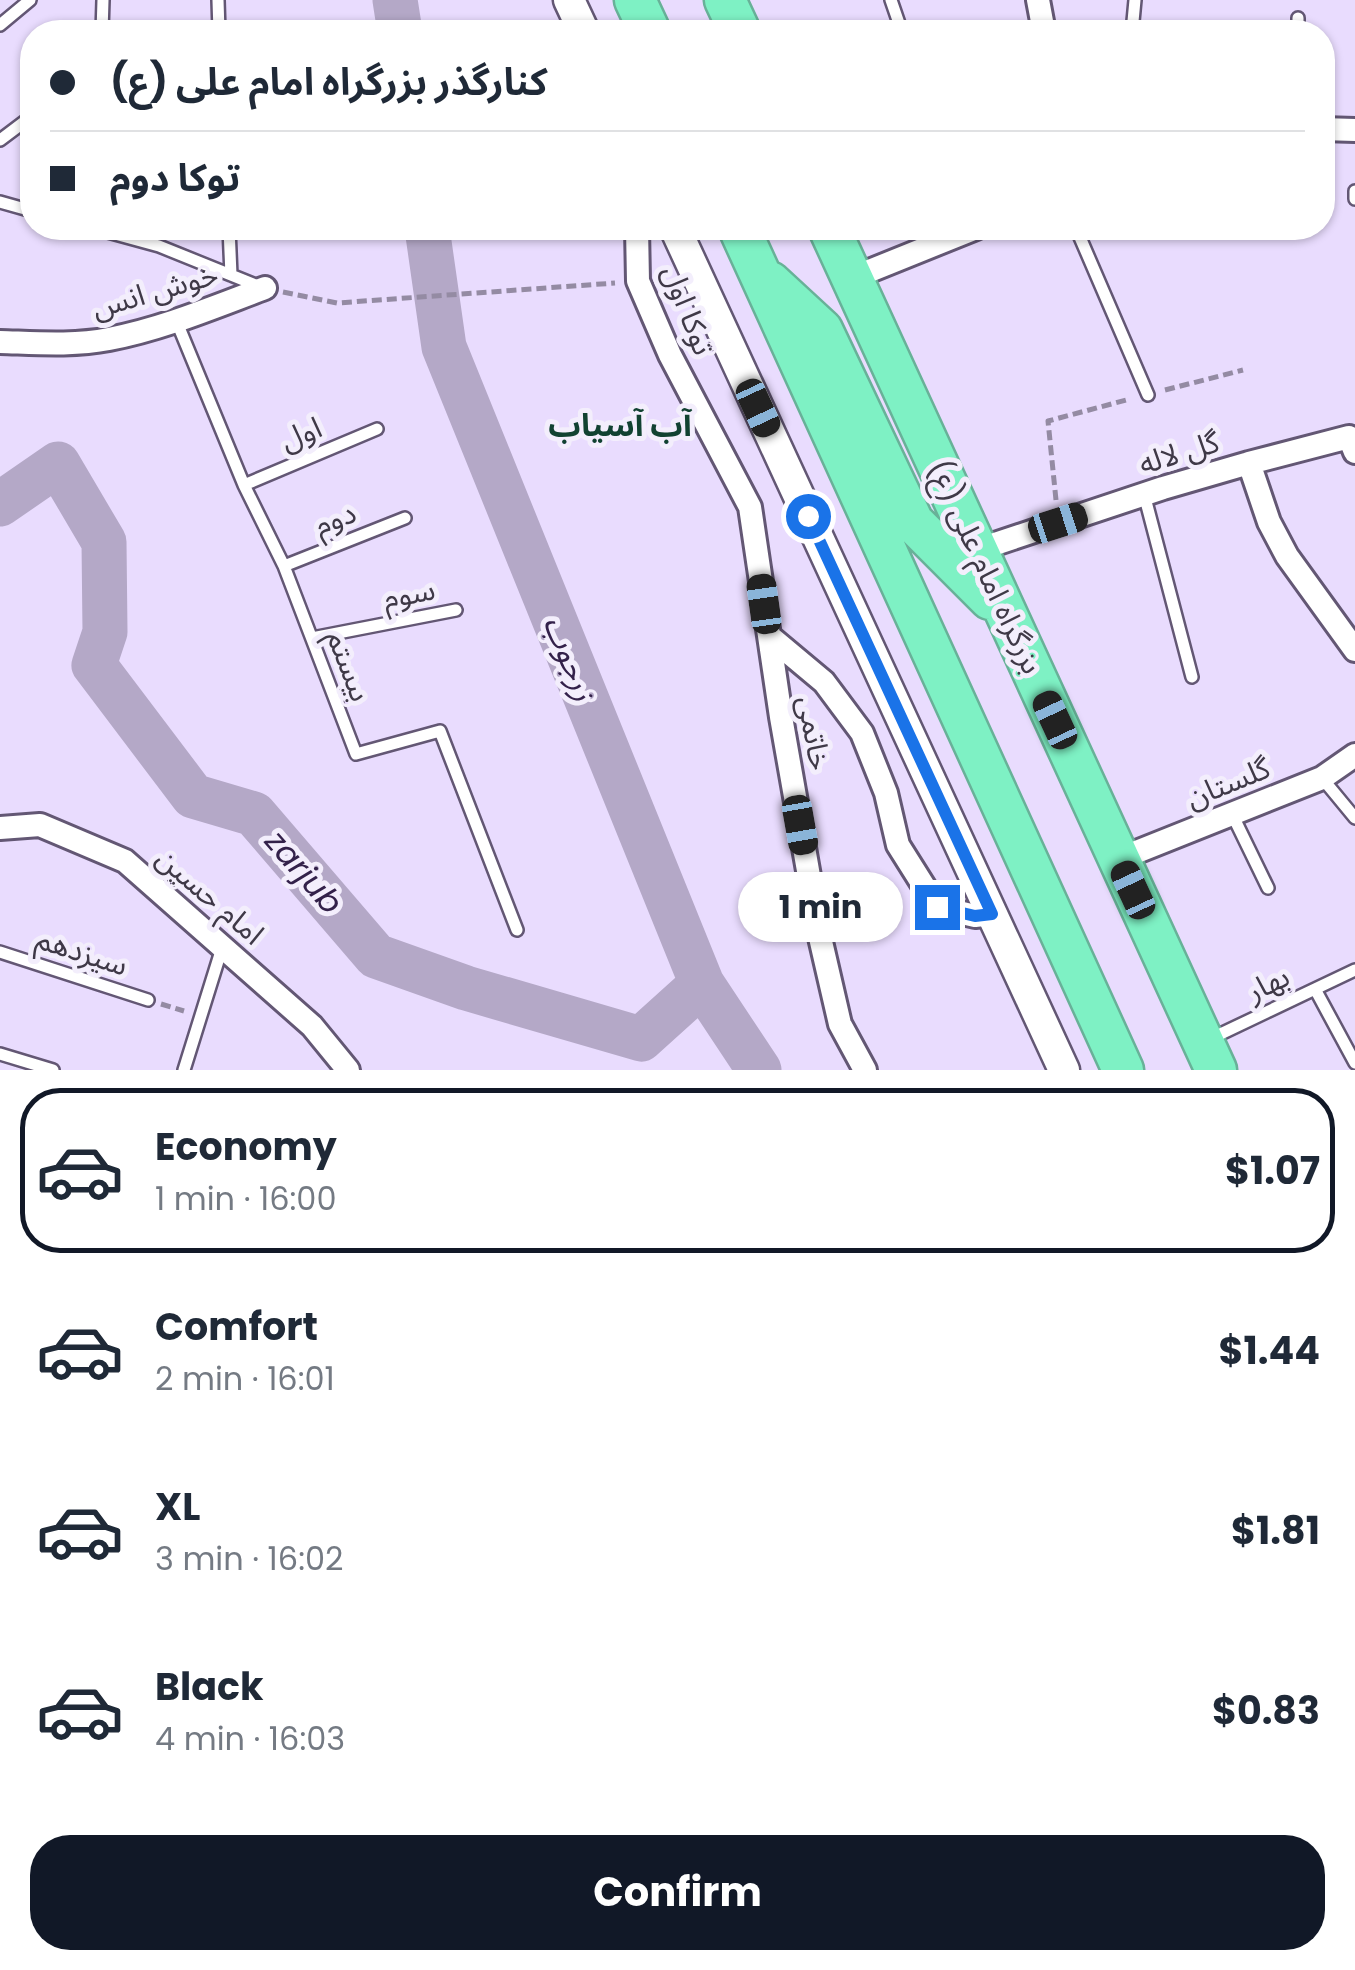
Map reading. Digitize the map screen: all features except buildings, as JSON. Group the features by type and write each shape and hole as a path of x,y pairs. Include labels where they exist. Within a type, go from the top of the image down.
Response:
{"highway":[{"path":"744,240 858,446 913,522 1007,616"},
{"name":"بزرگراه امام علی (ع)","path":"835,240 1210,1056"},
{"path":"858,446 917,419"},
{"path":"858,446 1042,893 1123,1070"}],"main road":[{"path":"681,240 1064,1070"},
{"path":"992,914 1042,893"}],"street":[{"name":"توکا اول","path":"637,240 638,281 670,355 750,508 769,636"},
{"path":"852,278 946,240"},
{"name":"خوش انس","path":"0,342 70,344 97,340 176,320 265,288"},
{"path":"1249,463 1349,437 1355,452"},
{"name":"گل لاله","path":"977,550 1249,463 1269,522 1287,556 1355,650"},
{"path":"769,636 824,682 862,733 886,793 898,845 937,907 975,916 992,914"},
{"name":"خاتمی","path":"769,636 819,934 840,1024 865,1070"},
{"name":"گلستان","path":"1119,859 1322,778 1355,755"},
{"name":"امام حسین","path":"0,828 40,825 125,862 312,1026 348,1070"}],"lane":[{"path":"0,25 28,0"},
{"path":"137,240 265,288"},
{"path":"230,240 231,275"},
{"path":"1081,240 1148,395"},
{"name":"بیستم","path":"176,320 244,485 284,566 356,754 440,731 517,930"},
{"name":"اول","path":"244,485 377,429"},
{"path":"1144,494 1192,677"},
{"name":"دوم","path":"284,566 405,518"},
{"name":"سوم","path":"312,638 456,610"},
{"path":"1322,778 1355,818"},
{"path":"1232,814 1268,888"},
{"path":"184,1070 222,948"},
{"name":"سیزدهم","path":"0,952 148,1000"},
{"name":"بهار","path":"1210,1056 1315,989 1355,970"},
{"path":"1315,989 1355,1063"},
{"path":"0,1054 53,1070"}],"path":[{"path":"265,288 337,304 638,281"},
{"path":"1058,523 1048,421 1243,370"},
{"path":"148,1000 202,1016"}],"waterway":[{"name":"زرجوب","path":"395,0 398,20"},
{"name":"زرجوب","path":"429,240 444,347 702,984 759,1070"},
{"name":"zarjub","path":"0,504 58,464 104,542 105,632 94,665 193,796 254,814 376,956 466,988 641,1039 702,984"}],"district":[{"name":"آب آسیاب","path":"620,425"}],"route":[{"path":"808,516 992,914 975,916 937,907"}]}
